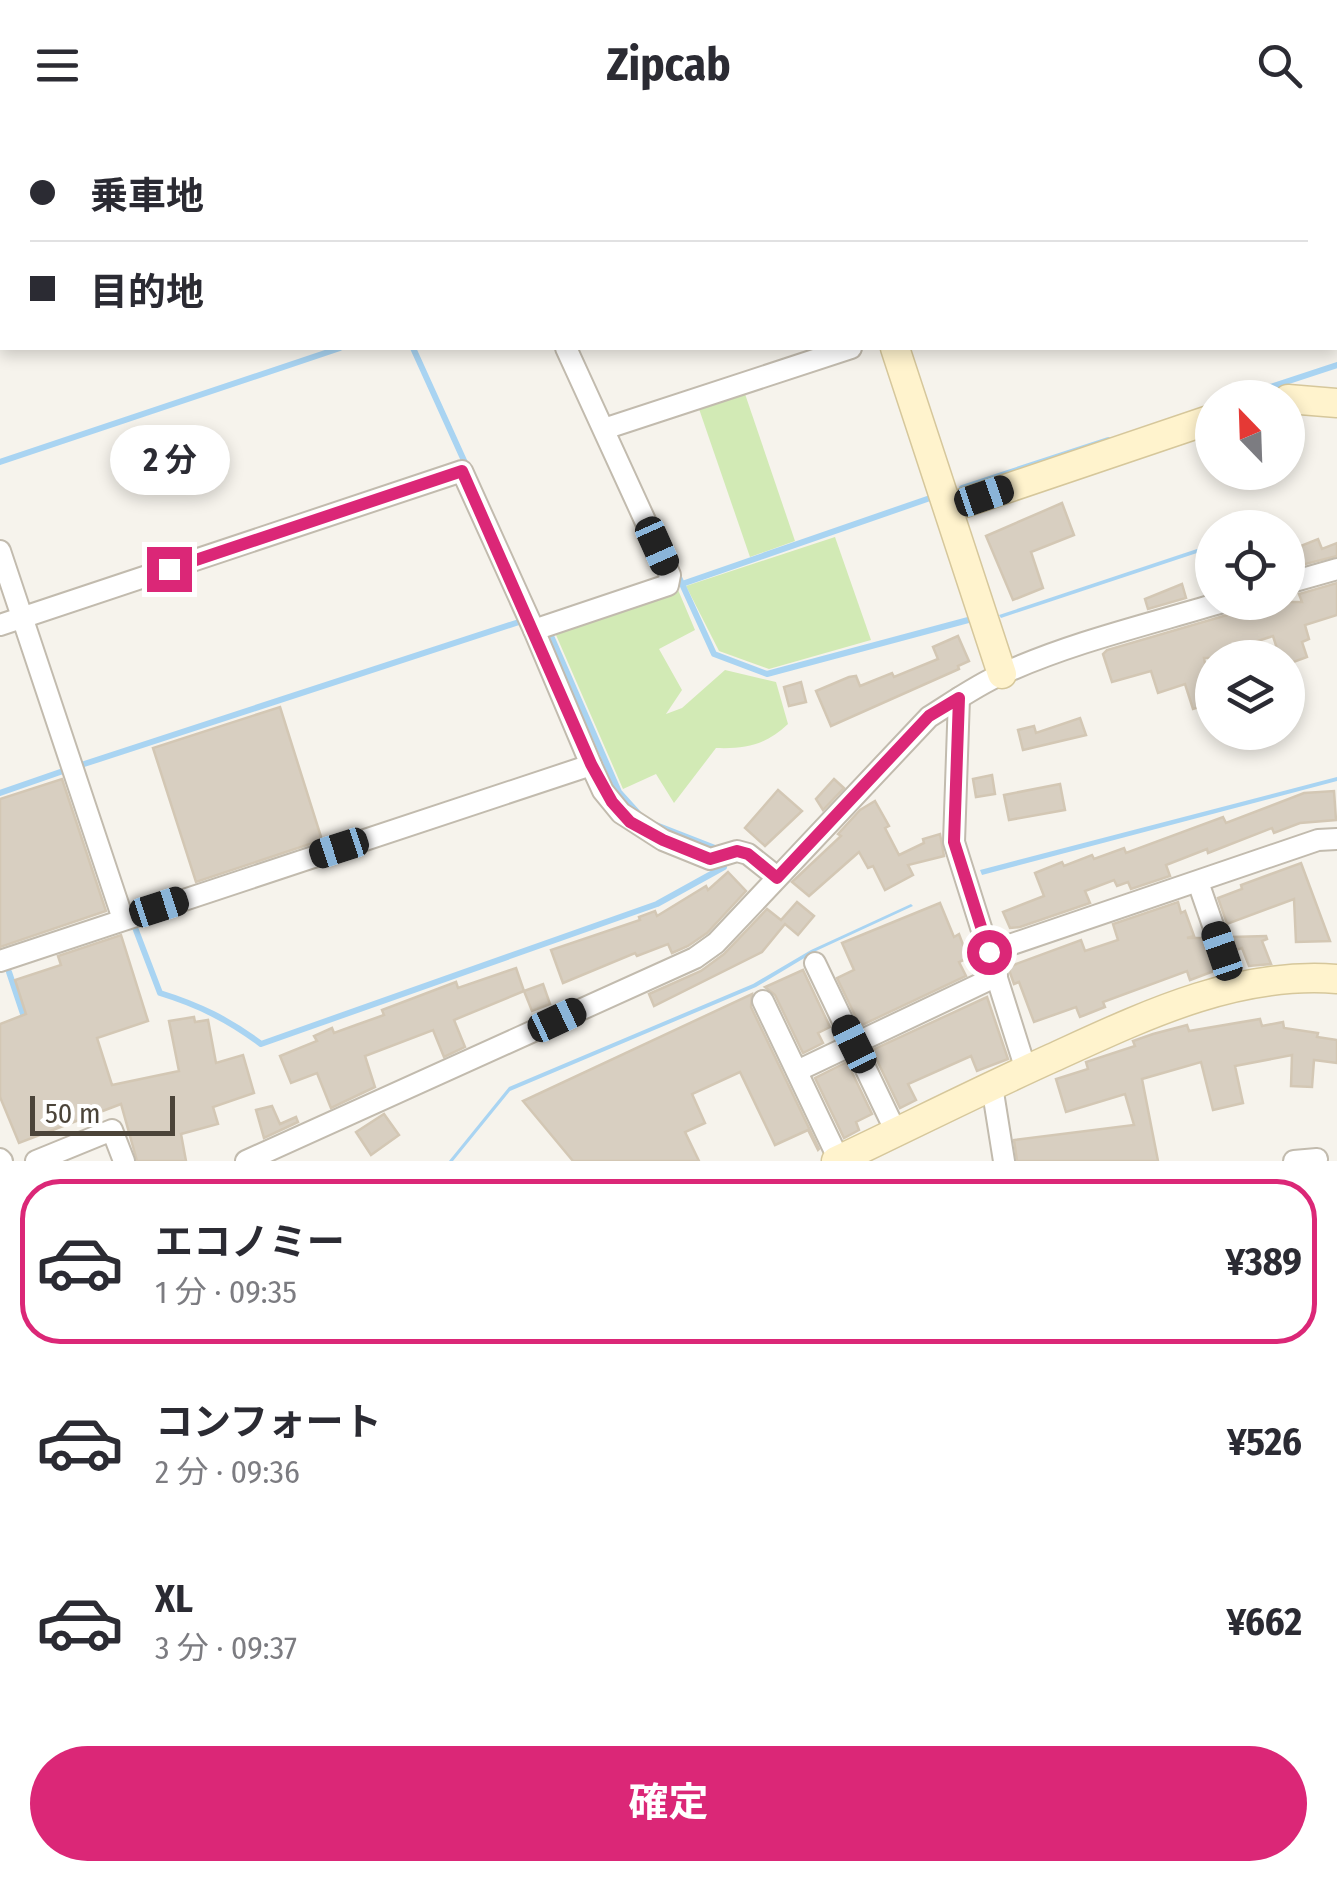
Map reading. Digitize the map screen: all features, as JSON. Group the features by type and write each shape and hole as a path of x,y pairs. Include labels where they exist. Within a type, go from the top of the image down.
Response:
{"street":[{"path":"534,630 668,584 670,576 567,350"},
{"path":"604,430 845,350"},
{"path":"896,350 1002,674"},
{"path":"1305,400 1337,403"},
{"path":"950,508 1195,425"},
{"path":"0,625 462,471 591,764 612,802 630,822 663,840 710,859 737,851 748,854 777,878"},
{"path":"0,551 123,919"},
{"path":"1305,578 1337,568"},
{"path":"246,1161 695,958 716,943 929,716 1002,674 1088,642 1195,610"},
{"path":"959,698 954,842 1026,1070"},
{"path":"0,960 591,764"},
{"path":"989,952 1318,840 1337,839"},
{"path":"1198,882 1234,986"},
{"path":"815,963 896,1132"},
{"path":"797,1071 997,976"},
{"path":"763,1001 838,1160 1115,1029 1234,986 1271,978 1337,979"},
{"path":"992,1086 1004,1161"},
{"path":"36,1161 112,1130 124,1161"},
{"path":"1294,1161 1316,1159"}],"green space":[{"path":"744,391 795,541 750,557 698,406"},
{"path":"835,537 871,640 769,669 719,651 686,586"},
{"path":"676,585 695,630 659,649 682,690 666,714 682,708 725,670 776,682 788,724 755,744 716,748 674,803 656,774 623,789 553,628"}],"water":[{"path":"1195,550 1195,554 1001,618 999,615"},
{"path":"1337,777 1337,781 982,875 980,870"},
{"path":"911,904 816,951 756,987 510,1091 453,1161 449,1161 509,1087 753,984 811,950"}],"building":[{"path":"1062,503 1074,535 1031,552 1043,588 1013,600 986,536"},
{"path":"1318,539 1322,549 1337,543 1337,556 1305,564 1305,544"},
{"path":"1337,583 1337,615 1305,625 1309,639 1274,640 1273,636 1261,640 1195,640 1195,708 1185,684 1158,693 1151,671 1112,682 1103,654 1107,650 1210,620 1305,620 1305,592"},
{"path":"1182,584 1186,598 1148,609 1145,599"},
{"path":"958,636 969,661 959,669 831,726 816,691 849,677 856,676 860,686 892,673 894,677 938,659 933,647"},
{"path":"801,682 806,702 789,706 784,687"},
{"path":"280,707 322,840 196,882 153,748"},
{"path":"1080,718 1086,735 1023,750 1018,730 1034,726 1036,733"},
{"path":"992,775 995,794 976,797 973,779"},
{"path":"62,779 106,911 0,947 0,799"},
{"path":"834,779 844,788 823,810 816,799"},
{"path":"1060,784 1065,810 1009,820 1004,795"},
{"path":"778,790 802,811 765,846 745,828"},
{"path":"1334,791 1336,820 1300,823 1274,833 1272,828 1208,853 1207,849 1166,865 1170,876 1131,889 1128,882 1117,886 1114,880 1085,891 1090,903 1020,927 1010,928 1003,912 1044,896 1035,873 1062,862 1064,866 1124,848 1126,853 1223,817 1226,823 1304,793"},
{"path":"875,801 899,855 924,843 923,839 940,834 944,856 908,865 913,875 885,890 873,866 868,868 859,852 809,896 792,882 841,836 838,834 860,810"},
{"path":"1301,863 1330,941 1296,942 1294,899 1227,924 1218,898 1242,889 1241,885"},
{"path":"728,872 746,891 707,933 688,946 672,953 668,944 637,956 635,953 563,983 551,950 640,920 639,917 655,911 657,916 706,886 708,890"},
{"path":"797,902 814,916 798,935 785,924 762,952 654,1006 649,994 701,971 724,954 767,909 781,920"},
{"path":"1178,902 1194,936 1187,938 1203,938 1214,971 1190,980 1187,971 1103,1002 1105,1007 1080,1017 1076,1007 1034,1022 1019,982 1014,984 1008,967 1081,940 1085,951 1118,940 1113,924"},
{"path":"940,903 968,958 959,962 966,976 860,1026 837,978 854,970 842,943"},
{"path":"121,935 148,1021 97,1038 112,1085 179,1071 169,1021 194,1017 195,1022 208,1020 216,1063 243,1055 254,1093 213,1107 218,1124 181,1134 186,1161 137,1161 121,1104 19,1143 0,1097 0,1024 26,1014 15,980 61,965 58,956"},
{"path":"1266,936 1262,941 1271,964 1249,966 1242,948 1236,950 1232,937"},
{"path":"516,968 524,991 454,1020 465,1047 444,1057 433,1030 365,1056 375,1087 331,1108 317,1073 291,1083 280,1056 317,1041 314,1036 384,1015 382,1010 456,982 458,988"},
{"path":"803,970 830,1027 818,1033 823,1043 803,1053 775,995 765,987"},
{"path":"543,984 550,1004 532,1011 524,991"},
{"path":"752,994 751,1007 818,1150 808,1130 775,1145 740,1072 692,1094 705,1123 685,1132 699,1161 573,1161 523,1101"},
{"path":"987,997 1008,1059 977,1071 971,1056 908,1084 916,1100 900,1108 872,1050"},
{"path":"1260,1019 1262,1026 1283,1022 1284,1028 1337,1040 1337,1063 1314,1060 1312,1087 1291,1086 1292,1055 1235,1066 1243,1103 1213,1110 1201,1062 1142,1079 1158,1161 1017,1161 1014,1140 1134,1125 1125,1094 1066,1112 1056,1079 1088,1069 1086,1062 1135,1046 1133,1041 1153,1034 1187,1025 1189,1031"},
{"path":"847,1062 872,1114 856,1122 859,1130 844,1138 815,1078"},
{"path":"272,1106 280,1124 296,1117 298,1122 264,1138 256,1110"},
{"path":"384,1114 399,1135 371,1155 356,1132"}],"waterway":[{"path":"0,462 334,350"},
{"path":"414,350 466,465"},
{"path":"1292,380 1337,365"},
{"path":"962,488 1108,440"},
{"path":"682,584 933,497"},
{"path":"677,573 714,654 767,674 972,619"},
{"path":"82,768 81,765 525,620"},
{"path":"548,629 619,792 638,813"},
{"path":"0,793 66,770"},
{"path":"656,825 715,848"},
{"path":"134,925 160,993 213,1014 261,1044 657,904 724,867 723,862"},
{"path":"9,972 26,1023"}],"route":[{"path":"169,569 462,471 591,764 612,802 630,822 663,840 710,859 737,851 748,854 777,878 929,716 959,698 954,842 989,952"}]}
